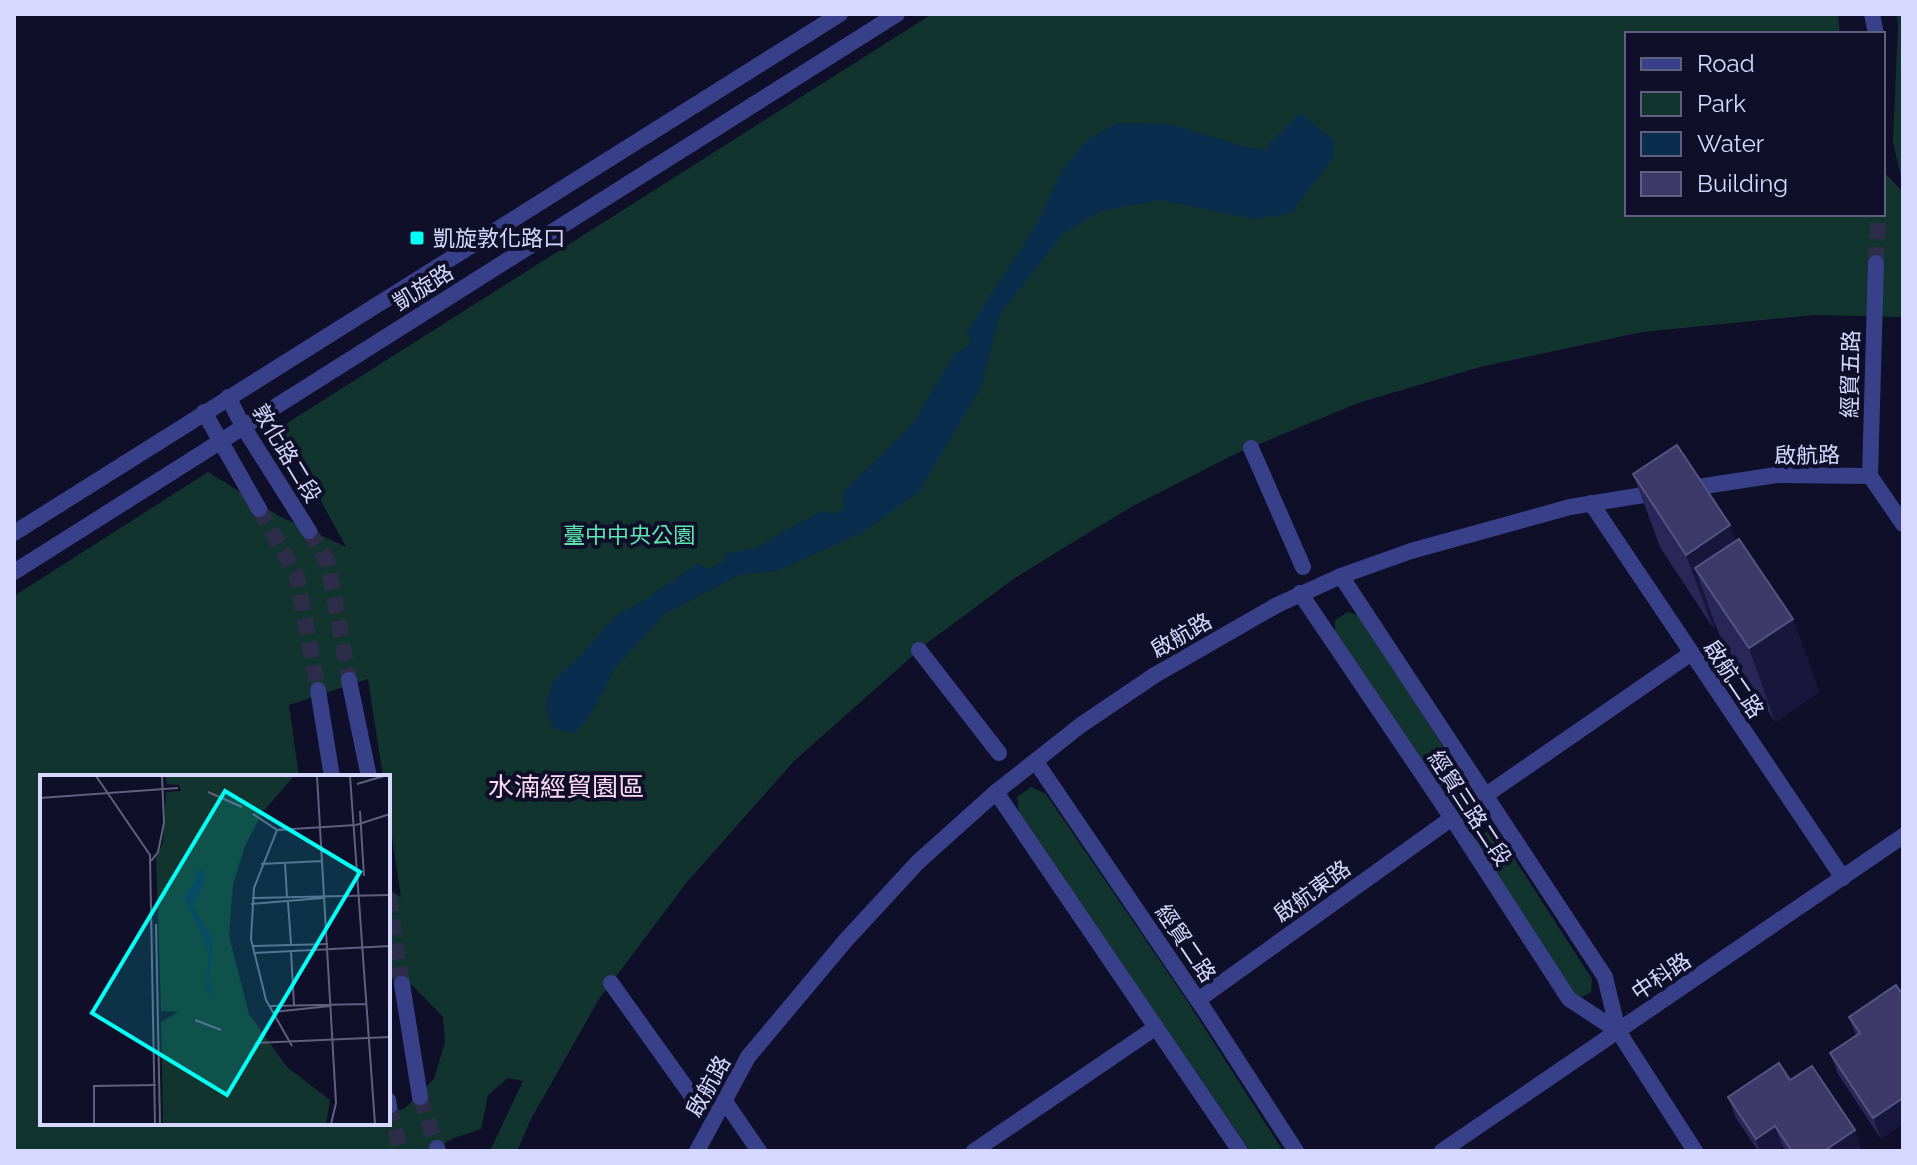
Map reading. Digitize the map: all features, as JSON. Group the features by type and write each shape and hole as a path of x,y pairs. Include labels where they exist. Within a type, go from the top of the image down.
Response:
{"street":[{"name":"凱旋路","path":"14,533 840,14"},
{"name":"凱旋路","path":"14,572 897,14"},
{"name":"經貿五路","path":"1870,476 1876,263"},
{"name":"敦化路二段","path":"228,397 309,531"},
{"path":"204,412 259,509"},
{"path":"1251,448 1303,567"},
{"name":"啟航路","path":"700,1149 748,1057 846,940 918,862 996,792 1081,725 1155,675 1300,593 1411,551 1591,503 1776,475 1870,476"},
{"path":"1870,476 1903,524"},
{"name":"啟航二路","path":"1591,503 1843,878"},
{"name":"經貿三路二段","path":"1341,576 1605,977 1618,1031 1695,1151"},
{"name":"經貿三路二段","path":"1300,593 1452,818 1569,999 1618,1031"},
{"path":"919,650 999,753"},
{"path":"1486,795 1690,654"},
{"path":"349,680 369,775"},
{"path":"318,690 332,775"},
{"name":"經貿二路","path":"1036,762 1198,1000 1296,1151"},
{"path":"996,792 1240,1151"},
{"name":"啟航東路","path":"1198,1000 1452,818"},
{"name":"中科路","path":"1442,1151 1903,836"},
{"path":"611,983 694,1099"},
{"path":"402,984 420,1097"},
{"path":"974,1151 1155,1028"},
{"path":"724,1100 759,1151"}],"green space":[{"name":"臺中中央公園","path":"932,14 1838,14 1840,32 1625,32 1625,216 1885,216 1885,173 1903,192 1903,317 1814,315 1642,332 1480,367 1358,403 1235,454 1133,506 1015,578 927,643 794,761 687,882 599,999 531,1119 517,1151 490,1151 523,1081 508,1078 488,1095 481,1129 454,1138 431,1151 14,1151 14,596 208,472 279,516 346,547 281,427"},
{"path":"1896,14 1903,14 1903,185 1893,142"},
{"path":"1348,612 1358,615 1461,774 1438,788 1335,631 1335,620"},
{"path":"1031,787 1046,794 1186,999 1283,1151 1250,1151 1019,813 1017,797"},
{"path":"1494,827 1592,979 1591,992 1582,997 1575,994 1474,840"}],"water":[{"path":"1300,113 1334,140 1333,159 1291,213 1254,219 1161,200 1101,211 1064,233 1000,314 982,385 919,492 862,533 776,571 739,575 665,614 615,668 589,718 575,733 553,729 545,705 554,680 615,616 640,603 698,563 708,570 724,561 726,554 755,548 821,511 834,514 844,508 843,492 911,426 954,354 967,347 972,340 966,333 1036,225 1062,170 1086,141 1117,123 1170,124 1264,150"}],"building":[{"path":"1677,445 1730,525 1686,555 1633,474"},
{"path":"1739,539 1793,619 1749,648 1695,568"},
{"path":"1896,985 1903,995 1903,1098 1873,1118 1830,1053 1860,1033 1849,1017"},
{"path":"1779,1063 1790,1080 1812,1066 1855,1130 1824,1151 1792,1151 1775,1126 1756,1139 1728,1097"}],"tunnel":[{"path":"1876,263 1878,216"},
{"path":"259,509 297,576 318,690"},
{"path":"309,531 328,563 349,680"},
{"path":"390,909 402,984"},
{"path":"420,1097 437,1148"},
{"path":"390,1110 401,1151"}],"place":[{"name":"凱旋敦化路口","path":"417,238"}],"district":[{"name":"水湳經貿園區","path":"566,787"}]}
